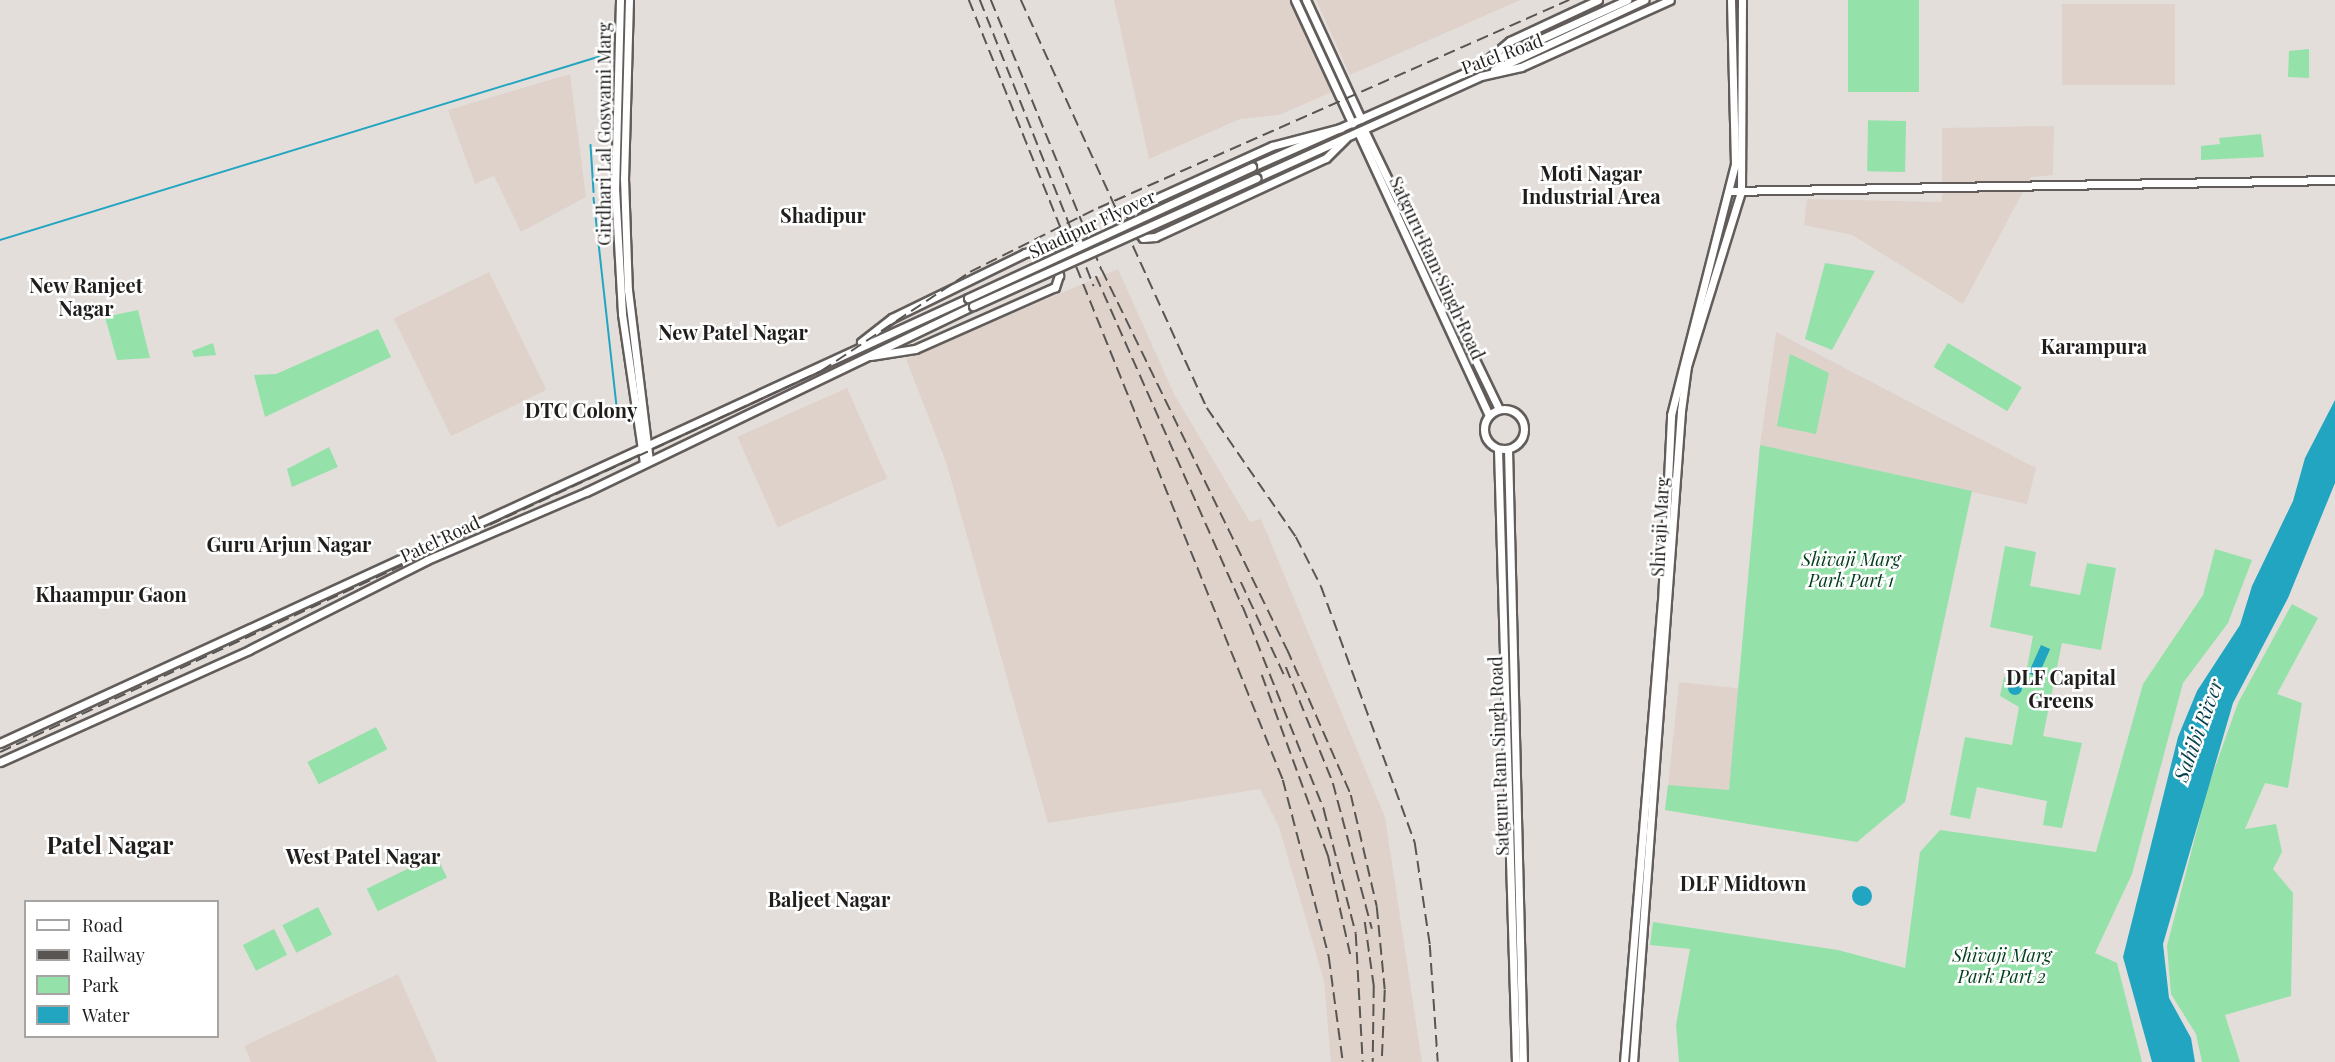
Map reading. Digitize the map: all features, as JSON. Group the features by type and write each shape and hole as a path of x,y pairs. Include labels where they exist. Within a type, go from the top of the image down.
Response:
{"main road":[{"name":"Girdhari Lal Goswami Marg","path":"620,0 615,188 622,315 639,448 646,462"},
{"name":"Girdhari Lal Goswami Marg","path":"629,0 624,178 628,284 646,444 646,462"},
{"path":"1295,0 1352,123"},
{"path":"1305,0 1361,119"},
{"name":"Patel Road","path":"1341,128 1480,66 1510,41 1598,0"},
{"path":"1480,76 1614,10 1627,0"},
{"path":"1480,66 1614,10 1644,0"},
{"name":"Patel Road","path":"1346,138 1480,76 1521,67 1670,0"},
{"path":"1726,0 1731,10"},
{"name":"Shivaji Marg","path":"1624,1062 1662,602 1671,415 1735,164 1731,0"},
{"name":"Shivaji Marg","path":"1633,1062 1681,411 1687,366 1741,192 1742,0"},
{"path":"1341,128 1272,146 1140,206 1131,213 1134,228 1143,238 1155,237 1326,158 1346,138"},
{"name":"Shadipur Flyover","path":"854,347 968,298 1341,128"},
{"name":"Satguru Ram Singh Road","path":"1361,131 1499,409"},
{"name":"Satguru Ram Singh Road","path":"1361,131 1489,415"},
{"name":"Shadipur Flyover","path":"893,343 1346,138"},
{"path":"1729,191 2335,180"},
{"path":"854,347 892,318 1025,253 1042,249 1051,255 1059,275 1054,287 915,349 862,358"},
{"name":"Patel Road","path":"0,762 646,462 893,343"},
{"name":"Patel Road","path":"0,743 854,347"},
{"path":"1499,409 1522,420 1523,436 1508,449 1498,449 1485,437 1489,415 1499,409"},
{"name":"Satguru Ram Singh Road","path":"1498,449 1516,1062"},
{"name":"Satguru Ram Singh Road","path":"1508,449 1523,1062"}],"shaded area":[{"path":"1114,0 1293,0 1334,91 1279,115 1240,119 1149,159"},
{"path":"1316,0 1520,0 1350,75"},
{"path":"2062,4 2175,4 2175,85 2062,85"},
{"path":"570,74 586,197 521,232 494,176 475,184 448,110"},
{"path":"2054,126 2053,175 2031,177 1963,304 1852,235 1804,225 1807,199 1942,202 1942,128"},
{"path":"1118,269 1174,394 1250,522 1261,519 1385,817 1422,1062 1331,1062 1324,981 1279,827 1260,789 1048,823 946,462 906,359"},
{"path":"489,272 546,390 451,436 394,318"},
{"path":"1776,332 2036,468 2027,504 1760,445"},
{"path":"847,388 887,478 778,527 737,437"},
{"path":"1679,682 1740,688 1729,792 1668,785"},
{"path":"398,974 437,1062 251,1062 244,1046"}],"green space":[{"path":"1848,0 1919,0 1919,92 1848,92"},
{"path":"2309,49 2309,78 2288,77 2289,51"},
{"path":"1868,120 1906,121 1905,172 1867,171"},
{"path":"2261,134 2264,157 2201,160 2201,146 2220,144 2219,138"},
{"path":"1825,263 1875,271 1832,350 1805,339"},
{"path":"138,310 150,358 117,360 105,317"},
{"path":"378,329 391,357 265,417 254,375 276,374"},
{"path":"213,343 216,355 194,357 192,351"},
{"path":"1948,343 2022,387 2007,411 1934,367"},
{"path":"1790,354 1829,373 1816,434 1777,426"},
{"name":"Shivaji Marg Park Part 1","path":"1760,445 1972,491 1905,802 1857,842 1665,810 1668,785 1729,790"},
{"path":"329,447 338,467 292,487 287,469"},
{"path":"2005,546 2036,552 2030,586 2080,595 2087,563 2116,568 2101,650 2062,643 2043,736 2082,743 2062,828 2043,825 2047,801 1977,787 1970,819 1950,815 1965,737 2012,745 2019,707 2000,696 2004,677 2026,673 2033,636 1990,627"},
{"name":"Shivaji Marg Park Part 2","path":"2215,549 2252,560 2228,623 2183,683 2132,874 2095,953 2117,963 2142,1062 1679,1062 1676,1025 1690,949 1650,945 1653,922 1838,950 1905,968 1920,852 1940,830 2096,852 2143,684 2203,595"},
{"path":"2292,604 2318,618 2277,694 2302,703 2288,788 2265,783 2245,829 2276,824 2282,852 2273,869 2293,893 2291,996 2225,1015 2240,1062 2202,1062 2196,1034 2171,994 2167,946 2208,787 2238,703"},
{"path":"376,727 387,749 319,784 307,762"},
{"path":"436,855 447,877 378,911 367,889"},
{"path":"318,907 332,935 296,953 282,925"},
{"path":"274,929 287,955 256,971 243,945"}],"water":[{"name":"Sahibi River","path":"2335,400 2335,483 2288,598 2233,703 2163,944 2169,998 2191,1038 2195,1062 2152,1062 2123,957 2178,737 2197,691 2240,625 2252,586 2293,501 2305,458"},
{"path":"2041,645 2050,649 2038,677 2028,673"},
{"path":"2012,681 2018,681 2022,688 2018,695 2012,695 2008,691 2008,685"},
{"path":"1862,886 1869,889 1872,896 1869,903 1862,906 1855,903 1852,896 1855,889"}],"waterway":[{"path":"0,240 601,56"},
{"path":"591,145 594,192"},
{"path":"594,198 618,417"}],"railway":[{"path":"969,0 1283,780 1329,957 1343,1062"},
{"path":"980,0 1094,286"},
{"path":"991,0 1102,270 1287,649 1351,795 1377,907 1385,990 1382,1062"},
{"path":"1021,0 1207,408 1296,537 1321,586 1415,843 1430,945 1438,1062"},
{"path":"0,752 821,371 970,272 1098,208 1569,0"},
{"path":"1096,276 1243,607 1324,810 1356,934 1363,1062"},
{"path":"1241,582 1285,677"},
{"path":"1286,667 1333,783 1372,929"},
{"path":"1262,675 1328,855 1351,957"},
{"path":"1365,922 1374,986 1373,1062"}],"district":[{"name":"Moti Nagar Industrial Area","path":"1591,184"},
{"name":"Shadipur","path":"823,214"},
{"name":"New Ranjeet Nagar","path":"86,296"},
{"name":"New Patel Nagar","path":"733,331"},
{"name":"Karampura","path":"2094,345"},
{"name":"DTC Colony","path":"581,409"},
{"name":"Guru Arjun Nagar","path":"289,543"},
{"name":"Khaampur Gaon","path":"111,593"},
{"name":"DLF Capital Greens","path":"2061,688"},
{"name":"Patel Nagar","path":"110,845"},
{"name":"West Patel Nagar","path":"363,855"},
{"name":"DLF Midtown","path":"1743,882"},
{"name":"Baljeet Nagar","path":"829,898"}]}
